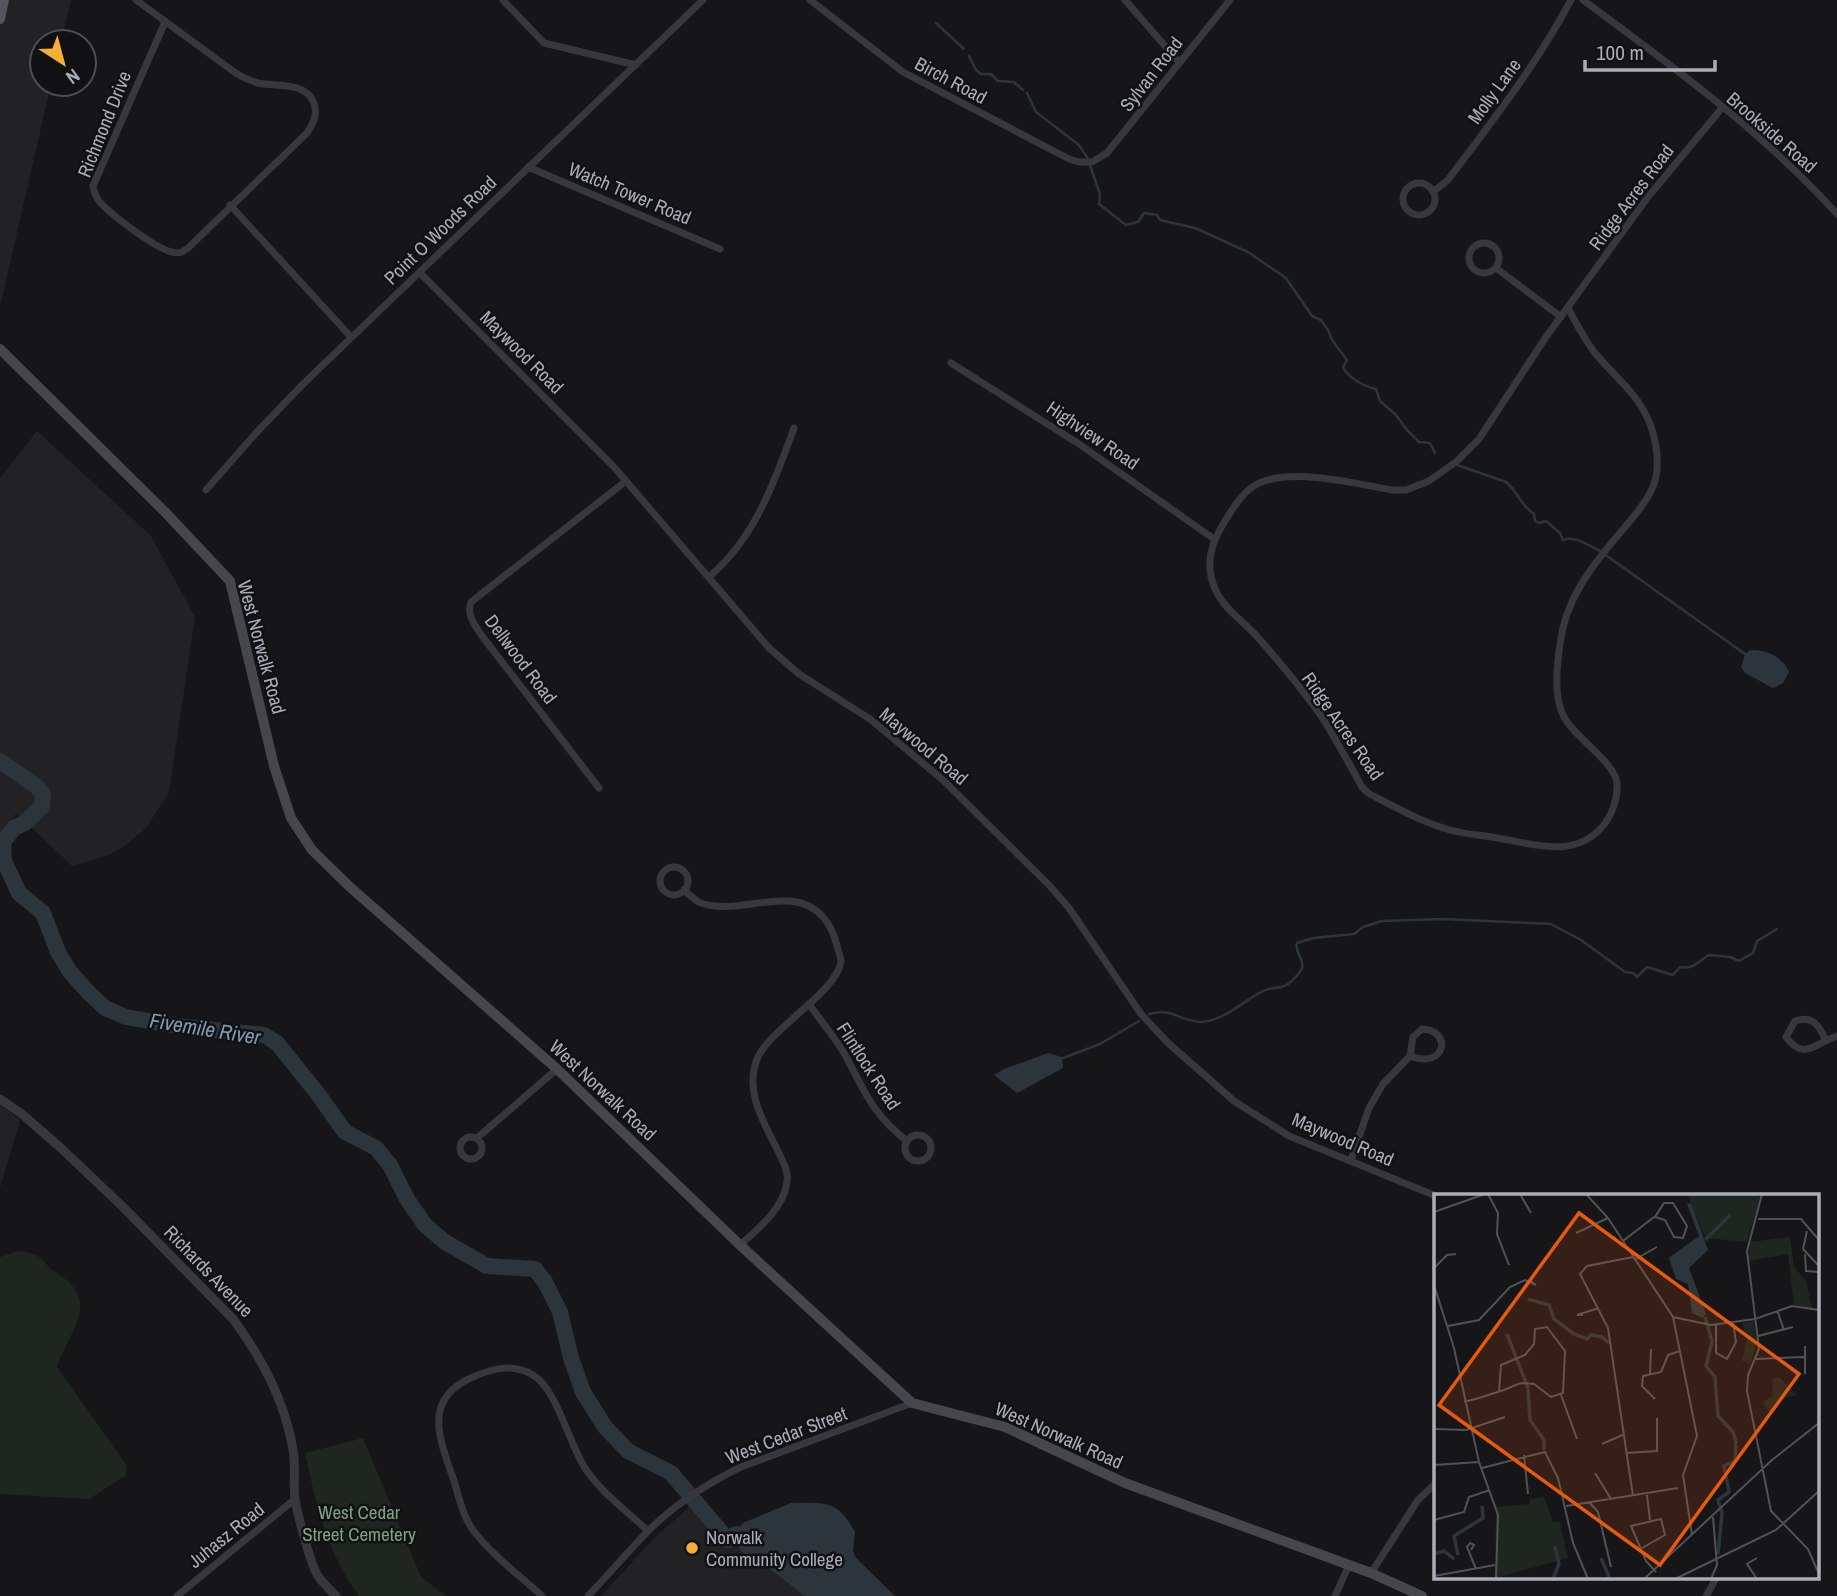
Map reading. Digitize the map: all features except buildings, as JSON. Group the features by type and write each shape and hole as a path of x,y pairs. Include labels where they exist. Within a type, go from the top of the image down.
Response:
{"main road":[{"path":"0,19 5,0"},
{"name":"West Norwalk Road","path":"0,349 165,512 230,581 274,766 297,830 312,850 423,955 557,1069 740,1245 912,1403 1005,1427 1125,1483 1371,1573 1422,1596"}],"street":[{"name":"Richmond Drive","path":"136,0 237,74 256,83 300,89 310,96 315,105 314,119 307,133 188,248 178,253 151,243 94,194 94,180 165,22"},
{"path":"503,0 544,43 636,65"},
{"name":"Point O Woods Road","path":"206,490 256,433 351,337 704,0"},
{"name":"Birch Road","path":"810,0 903,72 1069,159 1089,162"},
{"path":"1125,0 1180,62"},
{"name":"Sylvan Road","path":"1089,162 1107,153 1230,0"},
{"name":"Molly Lane","path":"1433,192 1448,180 1520,85 1544,50 1571,0"},
{"name":"Brookside Road","path":"1583,0 1787,163 1837,214"},
{"name":"Ridge Acres Road","path":"1568,308 1594,352 1627,386 1643,409 1653,430 1656,476 1652,490 1603,553 1567,610 1558,658 1558,689 1564,716 1611,769 1617,790 1611,812 1598,831 1580,843 1559,848 1448,829 1426,822 1368,793 1324,720 1260,639 1226,607 1217,594 1209,568 1214,540 1243,496 1260,483 1297,476 1392,491 1406,490 1429,481 1455,463 1489,425 1560,317 1648,197 1721,108"},
{"name":"Watch Tower Road","path":"528,167 720,249"},
{"name":"Molly Lane","path":"1422,184 1433,192 1434,204 1427,213 1415,215 1406,208 1404,196 1411,186 1422,184"},
{"path":"230,205 351,337"},
{"path":"1484,243 1494,247 1499,256 1496,268 1487,273 1476,270 1470,259 1473,249 1484,243"},
{"path":"1496,268 1560,317"},
{"name":"Maywood Road","path":"420,273 577,428 782,660 901,743 943,780 1040,876 1069,908 1141,1014 1193,1066 1234,1101 1289,1136 1434,1195"},
{"name":"Highview Road","path":"951,363 1079,444 1214,540"},
{"path":"709,577 728,559 754,522 772,489 794,429"},
{"name":"Dellwood Road","path":"599,788 482,636 469,616 469,607 471,602 626,481"},
{"path":"672,866 682,869 688,878 684,890 675,895 665,892 659,881 663,871 672,866"},
{"path":"684,890 698,902 718,907 739,907 780,900 806,905 822,915 834,932 841,961 830,982 772,1037 758,1057 752,1078 755,1102 785,1164 787,1182 779,1203 760,1227 740,1245"},
{"name":"Flintlock Road","path":"809,1004 844,1052 870,1105 883,1121 907,1141"},
{"path":"1825,1040 1821,1029 1811,1020 1803,1018 1795,1021 1786,1037 1800,1050 1811,1049 1837,1036"},
{"path":"1351,1160 1369,1108 1383,1084 1410,1056 1411,1043 1417,1031 1428,1029 1440,1036 1441,1050 1432,1059 1410,1056"},
{"path":"477,1139 557,1069"},
{"name":"Richards Avenue","path":"0,1099 22,1114 62,1149 123,1207 233,1319 260,1358 286,1421 294,1452 295,1499 316,1574 336,1596"},
{"path":"542,1596 485,1545 467,1521 438,1426 442,1405 449,1392 457,1385 482,1373 506,1367 521,1370 537,1378 548,1389 577,1455 588,1473 648,1531"},
{"name":"West Cedar Street","path":"588,1596 648,1531 719,1478 741,1467 912,1403"},
{"path":"1371,1573 1418,1500 1434,1485"},
{"name":"Juhasz Road","path":"177,1596 295,1499"},
{"path":"1335,1596 1349,1565"},
{"path":"1706,1596 1716,1578"}],"shaded area":[{"path":"0,0 71,0 64,28 28,28 28,98 48,98 0,307"},
{"path":"37,431 151,536 195,617 169,792 146,828 122,848 109,855 72,866 16,813 0,859 0,478"},
{"path":"1750,650 1768,653 1783,662 1789,672 1783,683 1773,688 1745,673 1741,667 1745,654"},
{"path":"1048,1053 1062,1057 1063,1068 1017,1093 994,1075 1004,1069"},
{"path":"0,1105 20,1120 0,1188"},
{"name":"Norwalk Community College","path":"698,1500 744,1554 759,1561 805,1596 601,1596 657,1535"},
{"path":"791,1503 821,1503 836,1508 855,1532 853,1551 856,1558 895,1596 805,1596 759,1561 744,1554 734,1542 739,1527"}],"green space":[{"path":"18,1251 39,1257 69,1283 77,1294 79,1316 57,1367 127,1466 126,1475 89,1499 0,1494 0,1257"},
{"name":"West Cedar Street Cemetery","path":"363,1438 421,1577 446,1596 359,1596 339,1562 318,1509 305,1453"}],"waterway":[{"path":"936,23 964,49"},
{"path":"969,56 981,74 991,74 998,81 1014,82 1023,90"},
{"path":"1027,93 1036,112 1079,145 1087,157 1100,194 1099,204 1126,225 1138,222 1144,213 1157,215 1160,220 1195,228 1248,252 1286,278 1312,316 1321,320 1328,330 1347,360 1343,367 1345,371 1357,381 1376,389 1380,401 1419,442 1430,443 1435,453"},
{"path":"1457,465 1506,482 1534,514 1535,521 1546,521 1560,533 1563,540 1577,540 1600,551 1745,654"},
{"name":"Fivemile River","path":"0,761 43,794 42,806 25,823 14,828 3,842 4,861 19,893 43,913 58,952 70,972 89,993 105,1008 126,1017 176,1026 264,1035 277,1043 345,1132 376,1148 390,1165 407,1199 425,1225 445,1242 487,1266 535,1269 545,1282 560,1312 571,1358 583,1392 605,1427 628,1451 671,1473 728,1540 736,1534"},
{"path":"1149,1014 1164,1012 1201,1022 1218,1018 1263,991 1283,987 1292,981 1303,964 1297,943 1314,938 1354,934 1363,927 1382,921 1443,919 1551,924 1581,940 1625,972 1633,973 1637,977 1647,967 1673,975 1680,967 1692,966 1709,955 1730,957 1739,961 1753,953 1757,941 1777,929"},
{"path":"1063,1058 1100,1044 1139,1021"}],"place":[{"name":"Norwalk Community College","path":"692,1548"}]}
